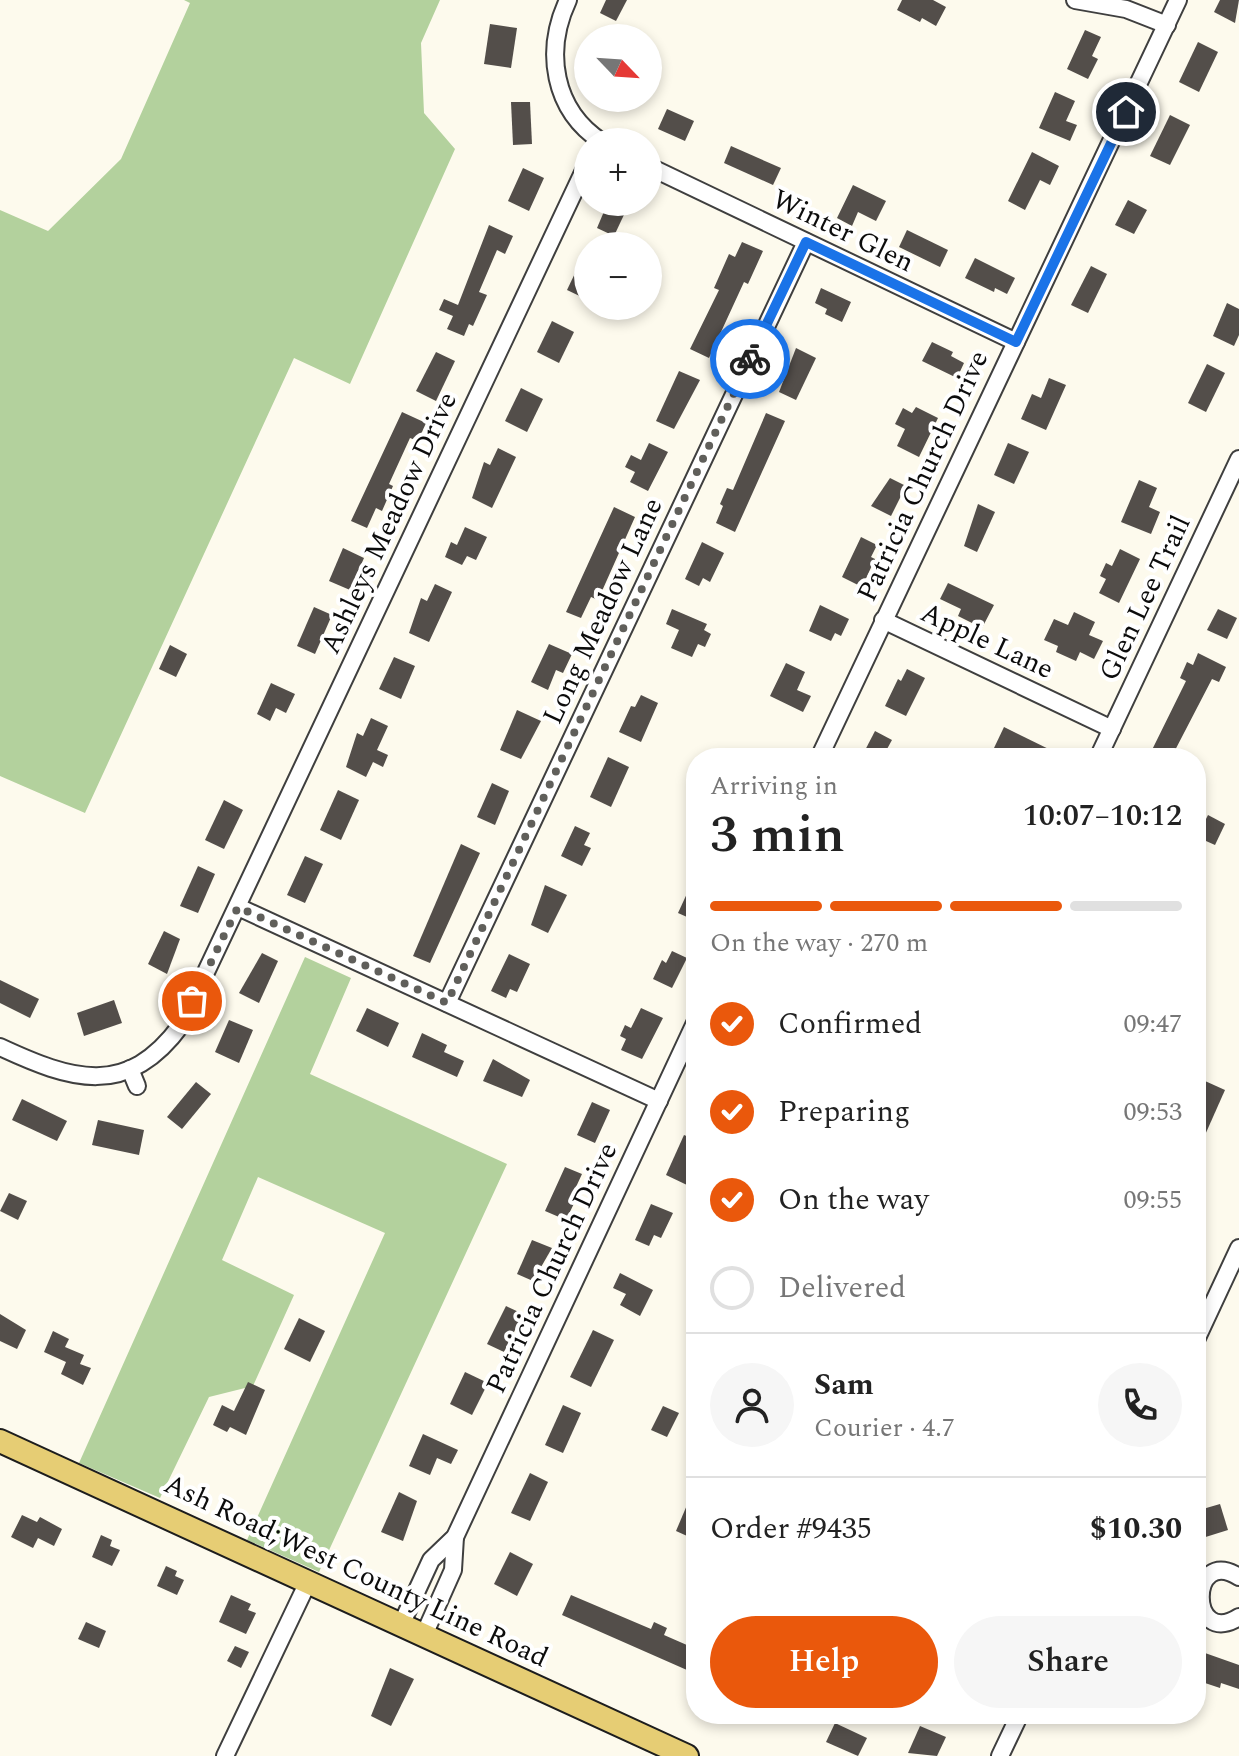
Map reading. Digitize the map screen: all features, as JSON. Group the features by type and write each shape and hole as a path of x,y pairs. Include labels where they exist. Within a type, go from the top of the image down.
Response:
{"main road":[{"name":"Ash Road;West County Line Road","path":"0,1441 687,1756"}],"street":[{"path":"568,0 554,50 558,84 576,119 585,128"},
{"path":"1075,0 1126,9 1167,25"},
{"name":"Patricia Church Drive","path":"824,748 1178,0"},
{"name":"Winter Glen","path":"662,173 1016,342"},
{"name":"Ashleys Meadow Drive","path":"130,1069 160,1050 181,1025 574,192"},
{"name":"Long Meadow Lane","path":"447,1003 806,242"},
{"name":"Glen Lee Trail","path":"1103,748 1239,459"},
{"name":"Apple Lane","path":"883,620 1112,729"},
{"path":"238,907 659,1101"},
{"name":"Patricia Church Drive","path":"401,1625 431,1560 455,1537 686,1043"},
{"path":"0,1047 50,1070 76,1077 101,1077 130,1069 137,1086"},
{"path":"1206,1319 1237,1255"},
{"name":"Patricia Church Drive","path":"424,1635 453,1570 455,1537"},
{"path":"1206,1579 1225,1571 1239,1577"},
{"path":"225,1756 308,1582"},
{"path":"1206,1612 1214,1621 1224,1623 1239,1617"},
{"path":"1000,1756 1015,1724"}],"green space":[{"path":"184,0 440,0 421,43 424,113 455,149 350,384 294,358 85,813 0,776 0,210 48,231 121,159 190,3"},
{"path":"305,957 351,978 310,1074 507,1164 319,1572 247,1540 385,1233 258,1177 222,1260 294,1295 253,1386 209,1397 160,1498 79,1463"}],"building":[{"path":"606,0 627,0 616,21 600,13"},
{"path":"902,0 933,0 946,7 936,26 897,10"},
{"path":"1220,0 1239,0 1235,23 1214,12"},
{"path":"490,24 517,28 511,68 484,64"},
{"path":"1085,30 1101,37 1092,56 1098,59 1088,79 1067,69"},
{"path":"1198,42 1218,52 1199,92 1179,82"},
{"path":"1055,92 1075,101 1066,121 1077,125 1070,141 1039,128"},
{"path":"511,102 530,102 532,144 513,145"},
{"path":"667,109 694,121 685,141 658,128"},
{"path":"1170,115 1190,125 1170,165 1150,156"},
{"path":"731,146 781,168 773,185 724,163"},
{"path":"1032,152 1059,166 1050,185 1040,180 1025,210 1008,201"},
{"path":"523,168 544,178 529,211 508,201"},
{"path":"853,185 886,201 876,221 858,212 852,226 837,218"},
{"path":"1128,200 1147,210 1134,234 1115,225"},
{"path":"602,216 623,216 616,232 597,228"},
{"path":"489,225 513,236 505,254 497,250 479,292 487,295 473,326 469,324 464,336 447,329 453,316 439,310 444,299 458,305"},
{"path":"907,230 948,250 940,267 899,247"},
{"path":"742,242 763,251 748,284 744,282 709,358 690,349 719,290 714,288 729,254 735,257"},
{"path":"975,258 1015,278 1007,294 995,288 994,292 965,278"},
{"path":"1091,266 1107,274 1088,313 1071,305"},
{"path":"574,275 574,293 567,290"},
{"path":"821,288 851,302 842,322 825,314 827,309 815,303"},
{"path":"1227,303 1239,309 1239,335 1234,346 1213,336"},
{"path":"552,321 574,332 559,363 537,352"},
{"path":"932,342 953,352 951,356 964,363 957,378 922,361"},
{"path":"796,348 816,358 796,400 779,392"},
{"path":"436,352 455,361 436,401 416,391"},
{"path":"1207,364 1225,373 1206,412 1188,403"},
{"path":"679,371 700,380 674,429 656,421"},
{"path":"1049,378 1066,385 1046,430 1021,419 1032,394 1041,398"},
{"path":"521,388 543,399 527,432 505,421"},
{"path":"916,407 938,418 919,457 897,446 905,429 895,424 903,408 912,413"},
{"path":"402,412 426,423 418,441 410,438 389,484 393,486 382,511 376,508 367,528 351,521"},
{"path":"766,413 785,421 735,532 716,523 723,506 720,504 727,488 733,490"},
{"path":"649,443 668,452 648,491 630,482 635,472 625,467 631,455 641,460"},
{"path":"1008,443 1029,452 1014,484 994,475"},
{"path":"498,448 516,457 492,508 472,498 484,462 490,465"},
{"path":"890,478 906,486 891,516 871,506"},
{"path":"1139,480 1157,488 1149,507 1160,512 1151,534 1121,522"},
{"path":"978,504 995,512 977,552 964,546"},
{"path":"614,507 635,517 598,600 591,597 581,618 566,612"},
{"path":"465,527 487,537 476,560 467,556 462,565 445,557 451,542 457,545"},
{"path":"861,537 877,545 871,557 875,559 862,587 842,577"},
{"path":"702,542 724,553 710,582 703,578 699,586 685,579"},
{"path":"343,548 364,558 350,590 329,581"},
{"path":"1120,549 1140,559 1119,603 1099,593 1106,579 1100,576 1106,563 1112,566"},
{"path":"948,583 994,605 982,628 958,616 961,609 940,599"},
{"path":"435,584 452,592 429,642 409,633 421,598 427,601"},
{"path":"820,605 849,619 841,636 835,633 831,641 809,631"},
{"path":"314,607 332,615 315,654 297,646"},
{"path":"672,609 707,624 704,630 711,634 705,647 698,644 692,657 671,648 679,630 666,624"},
{"path":"1218,609 1237,618 1227,639 1207,630"},
{"path":"1074,612 1095,622 1089,635 1103,641 1094,659 1080,652 1076,661 1056,652 1058,646 1044,640 1054,619 1068,625"},
{"path":"549,644 572,654 563,673 556,670 548,690 531,682"},
{"path":"170,645 187,654 176,677 159,669"},
{"path":"1198,653 1226,667 1219,682 1212,679 1176,748 1153,748 1186,681 1180,678 1187,662 1193,665"},
{"path":"394,657 415,666 401,699 379,689"},
{"path":"786,663 805,672 797,690 811,696 803,712 770,696"},
{"path":"907,669 925,678 906,716 885,706 898,679 901,681"},
{"path":"271,683 295,694 286,713 276,708 270,721 257,714"},
{"path":"641,695 658,703 641,742 619,732 631,706 635,707"},
{"path":"517,710 541,721 521,759 500,750"},
{"path":"371,718 388,726 377,750 388,755 383,767 373,762 366,777 346,767 357,733 363,736"},
{"path":"1004,727 1047,748 994,748"},
{"path":"875,731 892,740 888,748 866,748"},
{"path":"608,757 629,767 611,807 590,797"},
{"path":"492,783 509,791 495,825 477,817"},
{"path":"338,790 359,800 341,840 320,830"},
{"path":"224,800 243,810 224,849 205,840"},
{"path":"1208,815 1225,824 1215,845 1206,841"},
{"path":"575,826 590,833 584,845 591,848 582,866 561,856"},
{"path":"461,844 480,853 430,963 413,956"},
{"path":"305,856 323,864 305,903 287,895"},
{"path":"198,866 215,874 198,913 180,906"},
{"path":"545,885 567,895 548,933 531,925"},
{"path":"686,896 686,917 678,913"},
{"path":"164,931 180,939 167,974 148,964"},
{"path":"672,951 686,958 672,988 653,979 662,960 666,963"},
{"path":"262,953 278,961 259,1003 239,993"},
{"path":"509,954 530,964 517,992 510,989 506,998 491,991"},
{"path":"0,980 39,999 30,1018 0,1003"},
{"path":"114,1000 122,1023 84,1036 77,1013"},
{"path":"367,1008 399,1023 388,1047 356,1031"},
{"path":"641,1008 663,1018 642,1059 621,1050 626,1039 620,1036 625,1025 631,1028"},
{"path":"229,1020 253,1030 239,1063 215,1052"},
{"path":"422,1033 447,1045 444,1052 464,1061 457,1077 412,1057"},
{"path":"493,1059 530,1080 522,1097 483,1081"},
{"path":"1206,1081 1225,1090 1206,1133"},
{"path":"196,1082 211,1094 182,1129 167,1117"},
{"path":"22,1099 67,1121 57,1141 12,1120"},
{"path":"592,1102 610,1110 595,1143 577,1135"},
{"path":"98,1120 144,1130 139,1155 92,1145"},
{"path":"684,1135 686,1136 686,1185 666,1175"},
{"path":"565,1167 582,1174 576,1187 581,1189 566,1220 545,1211"},
{"path":"9,1193 27,1201 18,1220 0,1211"},
{"path":"651,1204 673,1213 661,1238 654,1235 649,1246 635,1240"},
{"path":"532,1240 552,1248 533,1281 517,1274"},
{"path":"620,1273 653,1290 640,1316 620,1305 626,1294 613,1288"},
{"path":"506,1306 523,1314 504,1352 487,1344"},
{"path":"0,1314 26,1330 17,1349 0,1341"},
{"path":"299,1318 325,1331 310,1362 284,1349"},
{"path":"593,1330 614,1340 591,1387 570,1377"},
{"path":"53,1331 69,1339 65,1347 84,1355 80,1364 91,1368 83,1385 61,1374 66,1362 44,1352"},
{"path":"465,1372 488,1383 472,1415 450,1404"},
{"path":"248,1382 265,1390 246,1435 230,1427 227,1432 213,1425 222,1405 234,1411"},
{"path":"563,1405 581,1413 563,1453 545,1445"},
{"path":"663,1406 679,1413 667,1437 651,1430"},
{"path":"423,1434 458,1450 451,1464 437,1458 430,1475 409,1466"},
{"path":"530,1473 548,1482 530,1521 511,1513"},
{"path":"399,1492 417,1501 403,1541 381,1532"},
{"path":"1220,1504 1228,1530 1206,1537 1206,1508"},
{"path":"686,1507 686,1536 676,1531"},
{"path":"22,1515 37,1522 40,1517 62,1529 54,1546 38,1538 33,1548 11,1537"},
{"path":"101,1535 112,1540 110,1546 120,1550 112,1566 92,1557"},
{"path":"510,1552 533,1564 517,1596 494,1584"},
{"path":"166,1566 177,1571 175,1576 184,1580 177,1595 157,1586"},
{"path":"231,1595 251,1604 248,1610 256,1613 246,1634 219,1622"},
{"path":"571,1595 651,1629 654,1622 667,1628 664,1635 686,1645 686,1670 562,1615"},
{"path":"86,1622 106,1631 99,1648 78,1639"},
{"path":"235,1646 249,1652 241,1668 227,1661"},
{"path":"1206,1653 1239,1665 1239,1689 1221,1683 1220,1688 1206,1683"},
{"path":"390,1668 414,1679 391,1726 371,1716"},
{"path":"835,1724 867,1738 858,1756 826,1742"},
{"path":"920,1726 946,1737 937,1756 908,1753"}],"way so far":[{"path":"192,1001 238,907 447,1003 750,359"}],"route":[{"path":"750,359 806,242 1016,342 1126,112"}]}
